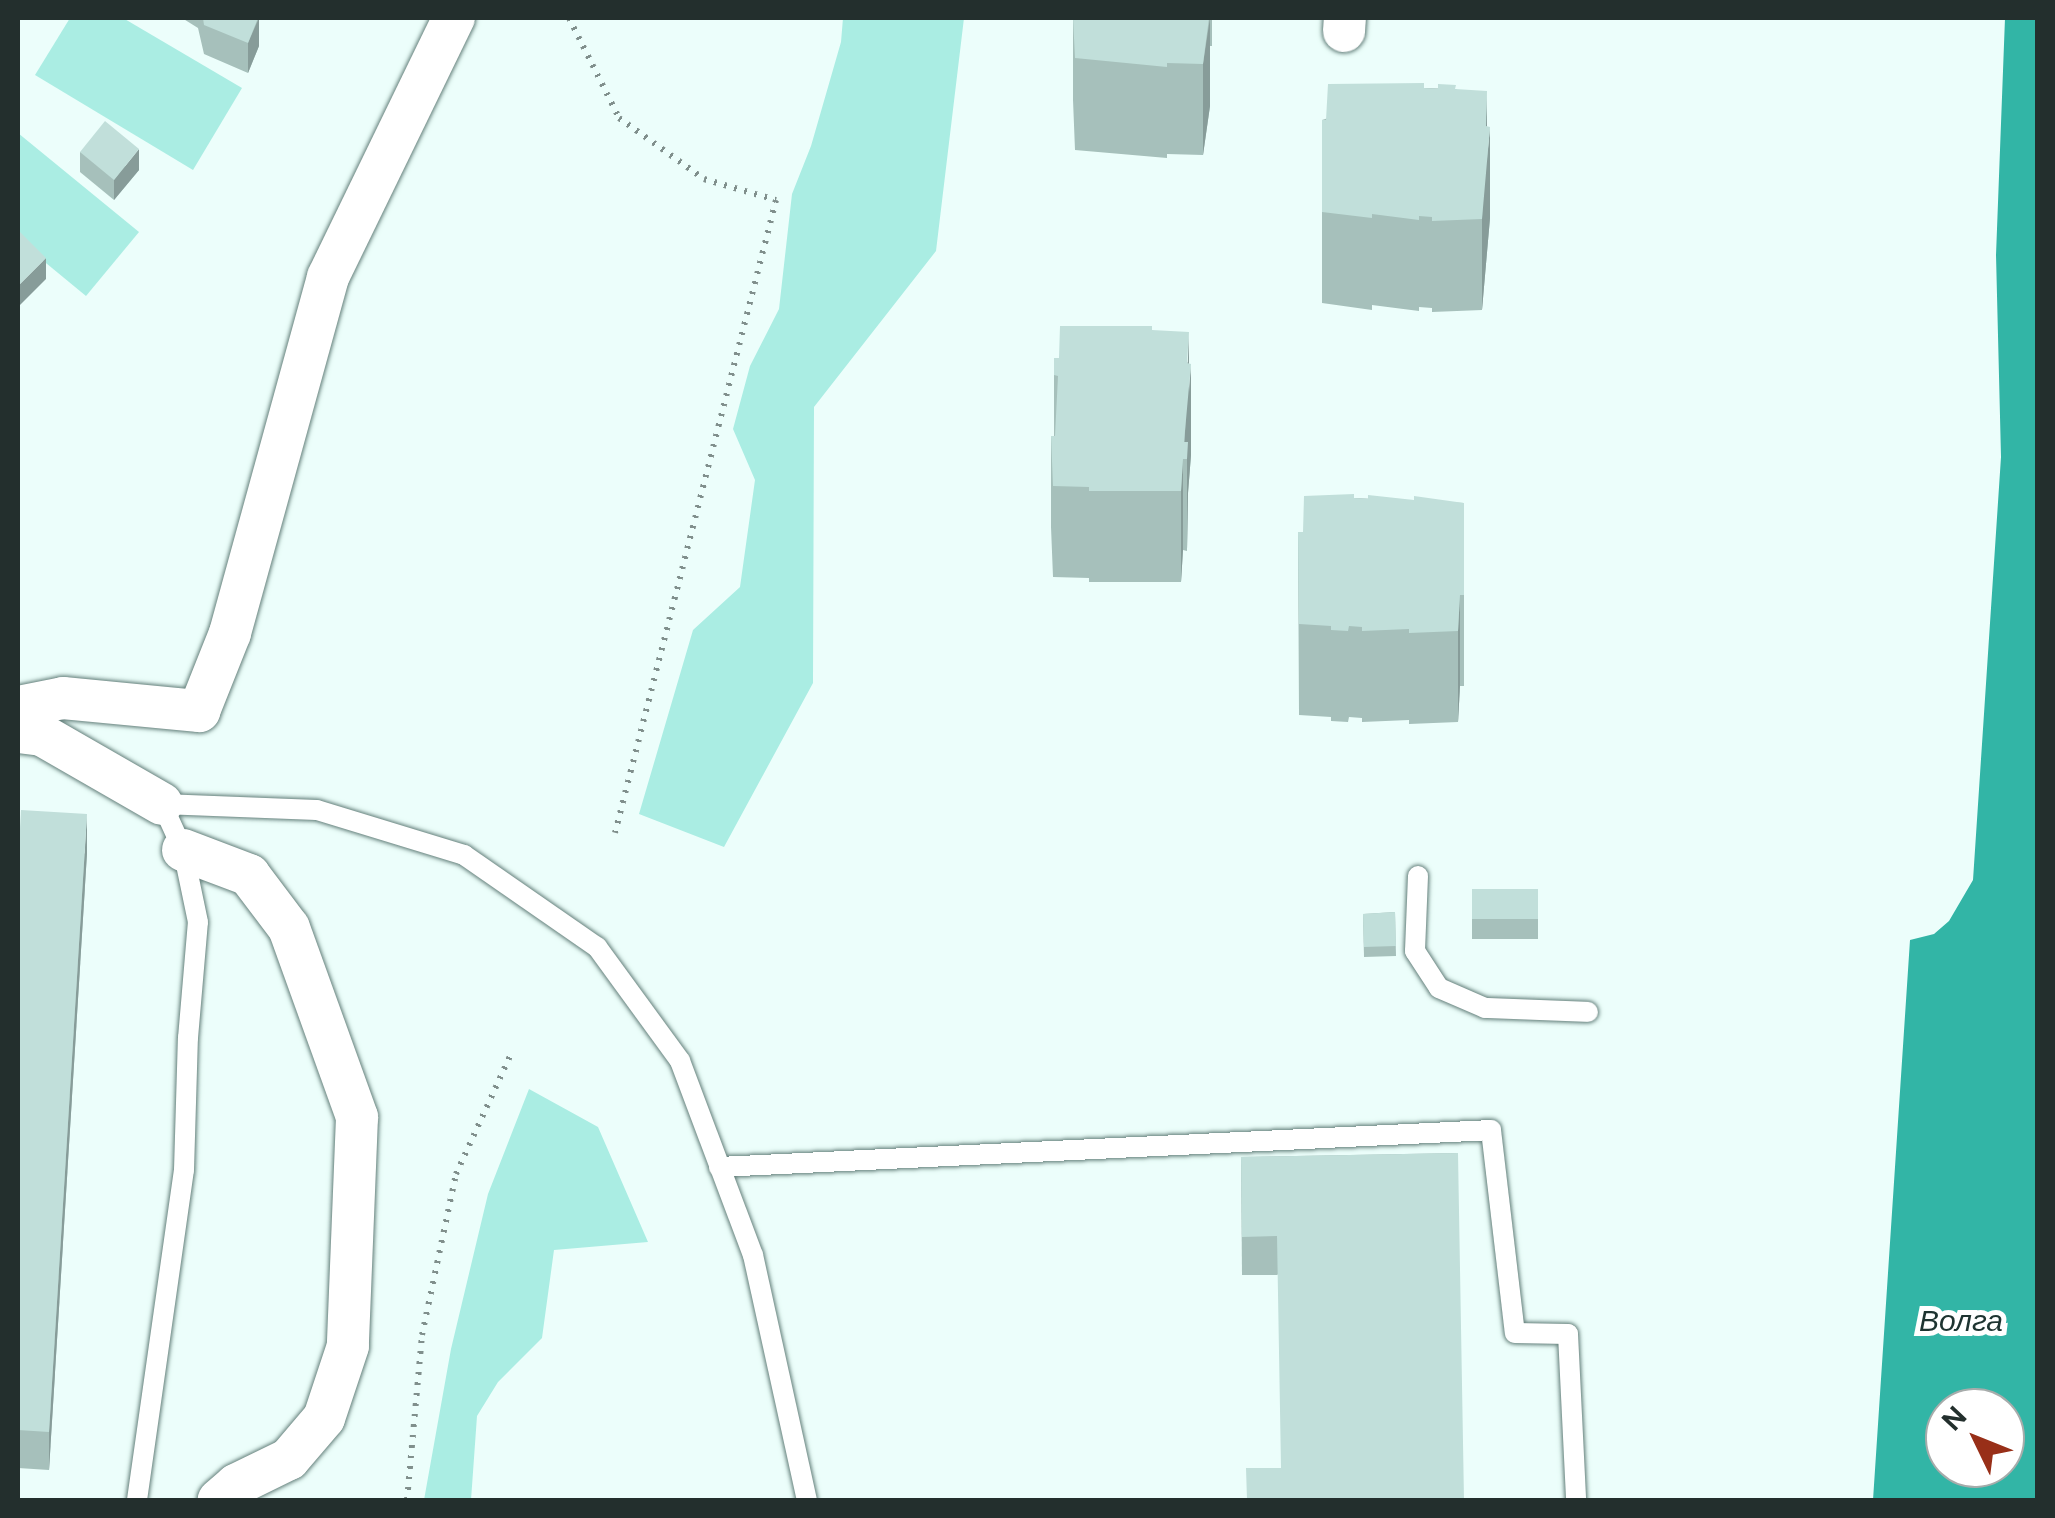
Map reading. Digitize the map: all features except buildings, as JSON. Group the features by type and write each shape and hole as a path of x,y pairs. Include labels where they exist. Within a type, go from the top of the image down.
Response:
{"street":[{"path":"18,707 62,698 199,711 230,633 328,277 454,18"},
{"path":"18,732 42,735 162,804"},
{"path":"183,850 249,875 289,928 357,1117 348,1346 324,1418 289,1459 236,1485 219,1500"}],"lane":[{"path":"137,1500 184,1170 188,1038 198,922 183,850 162,804 317,810 464,856 598,947 680,1060 720,1166 752,1255 806,1500"},
{"path":"1418,876 1415,951 1439,988 1484,1008 1588,1012"},
{"path":"720,1166 1491,1130 1515,1333 1568,1334 1576,1500"}],"path":[{"path":"570,18 618,118 704,178 776,200 615,833"},
{"path":"407,1500 422,1334 456,1174 511,1054"}],"shaded area":[{"path":"70,18 123,18 242,88 193,170 35,75"},
{"path":"843,18 964,18 936,251 814,407 813,683 724,847 639,814 693,630 740,587 755,480 733,429 750,366 779,309 792,194 811,146 841,42"},
{"path":"18,133 139,232 86,296 18,240"},
{"path":"529,1089 598,1127 648,1242 554,1250 542,1338 498,1382 477,1416 471,1500 424,1500 451,1349 488,1194"}],"water":[{"name":"Волга","path":"2005,18 2038,18 2037,1500 1873,1500 1910,940 1934,934 1949,921 1973,880 2001,457 1996,255"}]}
